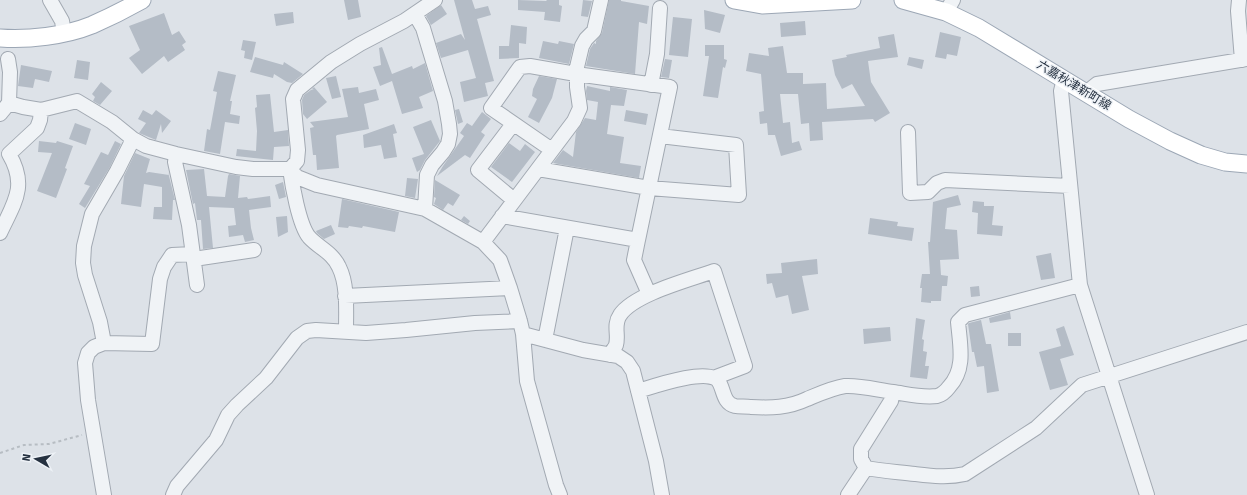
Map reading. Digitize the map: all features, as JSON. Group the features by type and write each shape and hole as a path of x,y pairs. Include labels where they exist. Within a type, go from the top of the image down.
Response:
{"main road":[{"path":"8,38 64,33 91,25 142,0"},
{"path":"734,0 762,5 852,0"},
{"name":"六嘉秋津新町線","path":"903,0 950,6 979,28 1087,92 1128,119 1170,141 1207,157 1225,162 1247,164"}],"street":[{"path":"50,0 62,22 64,33"},
{"path":"8,38 8,59 10,72 4,108 23,107 41,110 77,102 112,122 133,139 146,146 236,167 252,169 290,169 297,161 298,150 293,99 297,90 331,62 415,14 435,0"},
{"path":"483,242 574,121 580,108 576,74 577,67 582,46 586,39 594,31 602,0"},
{"path":"1087,92 1097,84 1244,59 1238,11 1239,0"},
{"path":"651,85 657,54 660,8"},
{"path":"415,14 423,28 450,124 448,144 432,165 427,175 424,209"},
{"path":"0,78 8,59"},
{"path":"552,150 491,108 520,67 530,66 670,87 634,260 649,294"},
{"path":"1064,78 1061,91 1080,285 1147,495"},
{"path":"0,233 16,198 19,181 16,166 9,154 37,128 41,110"},
{"path":"513,124 478,170 514,200"},
{"path":"908,132 910,193 928,192 937,183 945,180 1070,186"},
{"path":"538,169 649,188 739,195 736,145 660,136"},
{"path":"104,344 100,322 85,275 83,263 84,246 92,214 117,171 133,139"},
{"path":"176,154 175,162 189,226 197,285"},
{"path":"290,169 297,177 316,185 424,209 483,242 500,260 521,327 527,381 556,486 560,495"},
{"path":"290,169 292,183 304,228 309,237 331,255 339,268 345,296 346,331"},
{"path":"502,216 638,240"},
{"path":"545,340 567,228"},
{"path":"104,495 88,400 84,363 88,353 94,347 104,344 152,344 160,279 164,267 172,256 193,256 254,250"},
{"path":"610,355 616,344 616,326 620,315 637,300 649,294 714,271 746,366 716,377 703,376 676,379 638,391"},
{"path":"716,377 728,402 735,406 771,408 789,406 819,393 844,386 922,396 939,396 948,389 956,379 962,360 958,322 965,315 1080,285"},
{"path":"345,296 510,288"},
{"path":"173,495 177,486 216,440 228,415 236,405 266,378 297,338 307,331 346,331 366,333 475,323 521,327 545,340 583,350 618,356 627,362 633,371 656,461 662,495"},
{"path":"893,392 891,401 861,449 861,459 866,468 879,471 954,477 965,474 1036,428 1082,385 1247,332"},
{"path":"848,495 866,468"}],"path":[{"path":"0,452 24,445 49,444 94,432"}],"building":[{"path":"344,0 358,0 361,17 348,20"},
{"path":"454,0 472,0 475,9 488,6 491,15 477,19 494,81 485,83 488,96 464,102 460,82 476,78 468,50 441,58 436,43 461,34 465,40"},
{"path":"518,0 559,0 559,5 562,6 560,22 544,20 545,12 518,10"},
{"path":"583,0 592,1 588,17 581,16"},
{"path":"609,0 621,0 649,6 647,24 639,22 635,74 586,66 590,49 594,43 596,44 596,41 602,33"},
{"path":"441,5 447,14 431,25 426,16"},
{"path":"704,10 725,15 720,33 705,29"},
{"path":"293,12 294,23 276,26 274,14"},
{"path":"164,13 172,35 179,31 186,42 182,45 185,50 168,62 164,56 142,74 129,58 140,50 129,26"},
{"path":"673,17 692,19 688,57 669,55"},
{"path":"805,21 806,35 781,37 780,23"},
{"path":"511,25 527,27 526,44 519,43 519,58 499,59 499,46 509,46"},
{"path":"940,32 961,37 957,56 947,54 946,59 935,57"},
{"path":"894,34 898,57 868,61 871,82 890,113 875,122 873,119 822,122 823,140 810,141 809,123 801,124 798,94 780,94 783,123 790,122 792,143 799,141 802,150 781,156 775,135 768,135 767,123 760,124 759,112 764,111 761,74 746,71 749,53 769,56 768,48 783,46 787,73 803,73 803,84 826,83 827,109 865,106 852,84 842,89 835,75 832,60 847,57 846,55 880,48 878,37"},
{"path":"243,40 256,42 252,60 244,58 245,51 241,50"},
{"path":"543,41 558,44 559,41 574,44 569,64 539,58"},
{"path":"705,45 724,45 724,59 727,60 725,68 723,67 718,98 703,96 709,56 705,56"},
{"path":"382,47 392,74 412,66 413,69 425,63 433,91 419,97 423,108 402,114 392,81 380,86 373,67 381,65 379,48"},
{"path":"255,57 283,65 284,62 303,74 292,83 287,82 274,74 273,78 250,72"},
{"path":"909,57 924,60 922,69 907,65"},
{"path":"665,59 672,60 669,78 661,77"},
{"path":"77,60 90,62 88,80 74,78"},
{"path":"21,65 52,71 49,82 35,79 33,88 18,86"},
{"path":"218,71 236,75 230,101 232,101 230,114 240,116 239,124 225,122 220,154 204,151 207,129 210,130 217,92 213,91"},
{"path":"336,76 341,97 332,99 326,78"},
{"path":"539,76 557,79 552,98 539,123 528,117 537,99 532,96 533,89"},
{"path":"101,82 112,91 100,105 93,101 95,97 92,94"},
{"path":"587,86 610,91 610,87 627,90 624,106 611,105 607,134 624,137 620,163 641,166 639,178 553,163 563,150 573,157 576,132 585,118 596,120 598,102 587,100"},
{"path":"314,87 327,102 307,119 303,114 302,100 304,95 314,89 312,89"},
{"path":"358,87 359,93 376,89 379,100 364,104 369,129 337,135 339,168 317,170 316,155 313,155 310,128 314,127 310,122 348,117 342,89"},
{"path":"270,94 274,132 288,130 289,146 274,147 273,160 236,156 237,149 256,151 256,95"},
{"path":"459,109 463,122 458,124 455,110"},
{"path":"143,110 152,115 156,110 171,121 162,133 161,124 156,140 139,133 146,123 138,119"},
{"path":"626,110 648,114 646,125 624,121"},
{"path":"482,112 491,119 481,132 485,135 470,158 465,155 437,176 464,136 460,133 467,123 472,126"},
{"path":"431,120 440,141 425,160 420,170 417,172 412,158 424,154 413,127"},
{"path":"75,123 91,129 86,145 69,139"},
{"path":"394,124 397,133 393,134 397,157 384,159 381,145 364,148 363,135"},
{"path":"39,141 56,143 57,141 73,146 65,168 67,169 56,198 37,191 52,153 38,152"},
{"path":"115,141 121,144 110,167 85,208 79,204 90,186 84,184 101,152 108,155"},
{"path":"509,143 520,151 525,144 535,152 512,182 491,167"},
{"path":"135,153 150,159 146,173 149,172 169,175 175,200 173,200 172,220 153,219 154,207 162,207 162,187 144,184 141,207 121,204 124,176"},
{"path":"204,169 207,196 225,197 229,174 240,176 238,198 247,197 248,199 270,196 271,207 249,210 254,240 245,242 243,235 229,237 228,226 236,225 234,208 209,207 213,248 203,249 201,220 197,220 195,203 193,204 186,170"},
{"path":"407,178 418,179 415,198 405,196"},
{"path":"435,180 460,195 453,206 448,203 443,210 434,204 436,198 434,197"},
{"path":"283,182 286,197 279,199 275,185"},
{"path":"958,195 961,205 947,208 945,229 957,230 959,259 940,260 941,275 948,276 947,286 942,286 941,301 931,301 931,303 921,302 922,288 920,288 922,274 930,274 928,242 930,242 933,202"},
{"path":"342,199 399,212 395,232 363,226 362,228 349,226 348,228 338,227"},
{"path":"973,201 984,202 984,206 994,206 992,225 1003,226 1002,236 977,234 978,213 972,212"},
{"path":"287,216 288,232 278,237 276,217"},
{"path":"464,216 470,221 468,224 461,220"},
{"path":"870,218 898,222 897,226 914,228 912,241 868,234"},
{"path":"331,225 335,234 324,239 316,231"},
{"path":"1051,253 1055,278 1041,280 1036,256"},
{"path":"817,259 818,274 802,276 809,310 792,314 788,295 776,298 772,283 767,284 766,274 782,273 781,263"},
{"path":"979,286 980,296 971,297 970,287"},
{"path":"1010,312 1011,319 990,323 989,318"},
{"path":"916,318 925,320 922,339 924,340 923,351 927,352 925,366 929,366 927,379 910,377"},
{"path":"981,320 986,344 991,344 999,391 987,393 984,366 977,367 974,352 972,352 968,324"},
{"path":"1064,326 1074,355 1060,359 1068,385 1050,390 1039,352 1061,346 1056,329"},
{"path":"890,327 891,341 864,344 863,329"},
{"path":"1008,333 1021,333 1021,346 1008,346"}]}
